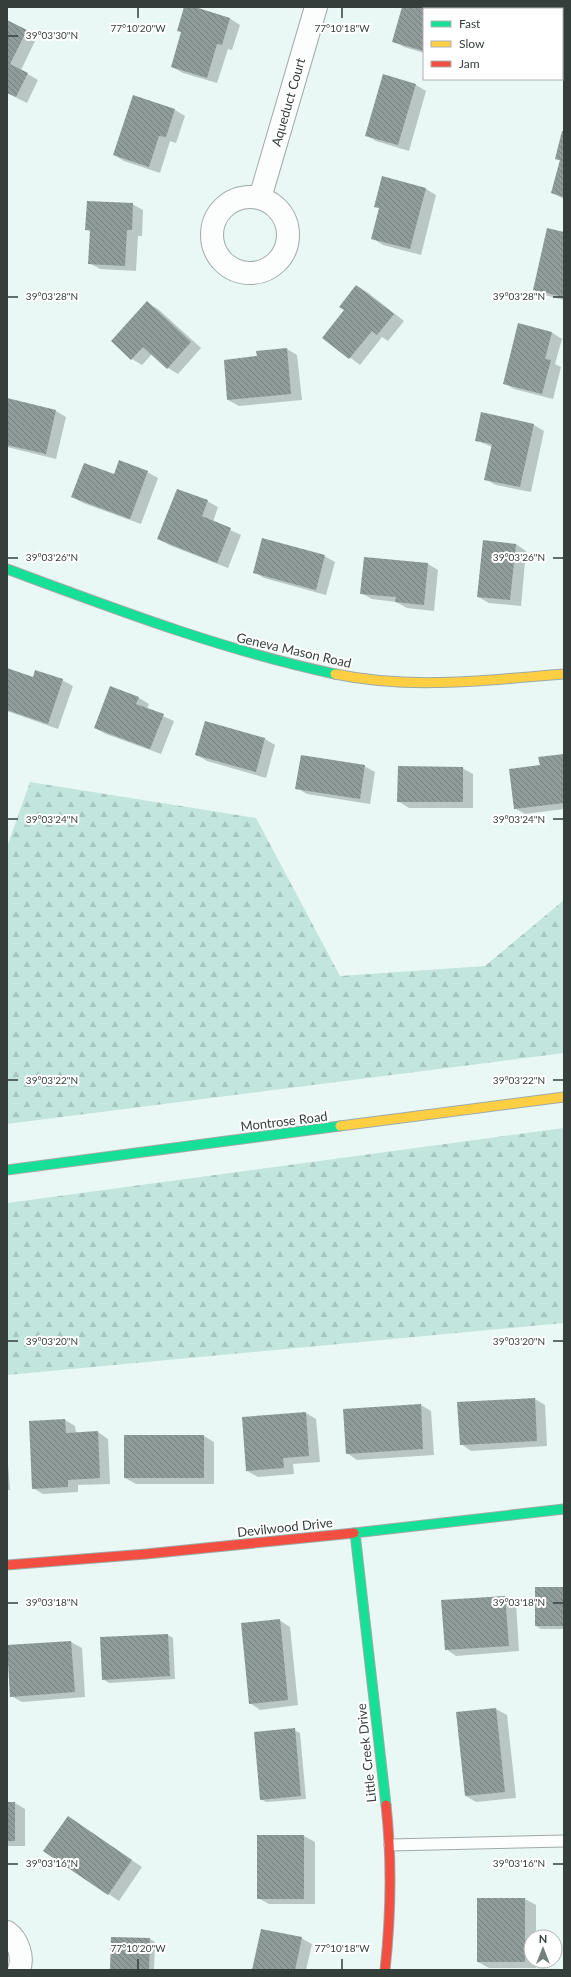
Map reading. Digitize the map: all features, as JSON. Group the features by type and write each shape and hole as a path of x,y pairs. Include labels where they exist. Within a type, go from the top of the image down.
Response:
{"street":[{"name":"Aqueduct Court","path":"260,198 316,7"},
{"name":"Geneva Mason Road","path":"7,569 210,642 262,658 333,674 390,682 448,683 564,674"},
{"name":"Montrose Road","path":"7,1170 564,1097"},
{"name":"Devilwood Drive","path":"7,1565 106,1558 564,1510"},
{"name":"Little Creek Drive","path":"355,1533 390,1845 391,1892 389,1941 385,1970"},
{"path":"7,1932 17,1943 21,1955 19,1970"}],"lane":[{"path":"390,1845 564,1841"}],"green space":[{"path":"30,782 256,818 340,976 485,966 564,900 564,1053 7,1124 7,847"},
{"path":"564,1128 564,1323 7,1375 7,1203"}],"building":[{"path":"184,7 195,7 230,18 222,45 217,44 207,78 171,67 181,32 177,31"},
{"path":"402,7 447,7 423,8 423,51 392,42"},
{"path":"7,20 27,30 10,64 28,73 16,97 7,93"},
{"path":"383,74 416,84 398,145 365,136"},
{"path":"133,95 175,109 166,137 159,136 149,167 113,155"},
{"path":"562,131 564,131 564,197 551,193 560,160 555,159"},
{"path":"382,176 426,188 410,249 371,239 379,208 374,207"},
{"path":"87,201 133,203 132,230 127,230 125,266 88,264 90,230 85,230"},
{"path":"547,228 564,232 564,297 533,290"},
{"path":"356,285 394,314 377,335 372,331 349,359 322,338 344,310 339,307"},
{"path":"147,301 191,342 167,369 143,347 131,360 111,341"},
{"path":"518,323 552,332 545,359 551,360 542,394 503,384"},
{"path":"287,348 291,394 227,400 224,360 257,356 256,351"},
{"path":"7,398 56,410 46,454 7,445"},
{"path":"481,412 534,424 520,487 484,480 492,444 475,441"},
{"path":"119,460 148,471 130,519 71,497 84,463 114,474"},
{"path":"177,489 208,500 202,516 231,528 217,563 157,539"},
{"path":"262,538 325,555 316,590 253,573"},
{"path":"483,540 516,544 510,600 477,597"},
{"path":"364,557 428,563 424,605 395,602 396,597 360,594"},
{"path":"7,668 33,677 35,670 63,679 48,724 7,710"},
{"path":"110,686 139,697 136,704 164,714 150,749 94,728"},
{"path":"205,721 265,738 256,772 195,755"},
{"path":"564,754 564,803 514,809 509,769 540,765 538,757"},
{"path":"301,755 365,765 360,799 295,789"},
{"path":"398,766 463,767 463,802 397,802"},
{"path":"535,1398 537,1441 460,1445 457,1402"},
{"path":"421,1404 423,1449 346,1454 343,1409"},
{"path":"306,1412 309,1456 283,1458 284,1468 246,1471 242,1417"},
{"path":"65,1419 66,1433 98,1431 100,1478 68,1480 68,1487 32,1489 29,1421"},
{"path":"124,1435 204,1435 204,1478 124,1478"},
{"path":"535,1587 564,1587 564,1626 535,1626"},
{"path":"505,1596 509,1646 445,1650 441,1600"},
{"path":"280,1619 288,1700 249,1704 241,1623"},
{"path":"168,1634 170,1676 102,1680 100,1637"},
{"path":"71,1641 75,1692 10,1697 7,1645"},
{"path":"496,1708 505,1792 465,1796 456,1712"},
{"path":"295,1728 301,1796 260,1800 254,1732"},
{"path":"7,1802 15,1802 15,1841 7,1841"},
{"path":"68,1816 132,1860 108,1895 43,1851"},
{"path":"257,1835 304,1835 304,1899 257,1899"},
{"path":"477,1898 525,1898 523,1962 477,1962"},
{"path":"261,1929 302,1937 295,1970 252,1970"},
{"path":"111,1937 150,1938 149,1970 110,1970"}],"traffic: fast":[{"path":"7,569 169,628 251,653 335,674"},
{"path":"7,1170 340,1126"},
{"path":"354,1533 564,1509"},
{"path":"355,1533 386,1805"}],"traffic: slow":[{"path":"335,674 392,682 421,683 478,681 564,674"},
{"path":"340,1126 564,1097"}],"traffic: jam":[{"path":"7,1565 146,1554 354,1533"},
{"path":"385,1970 389,1929 390,1888 386,1805"}]}
